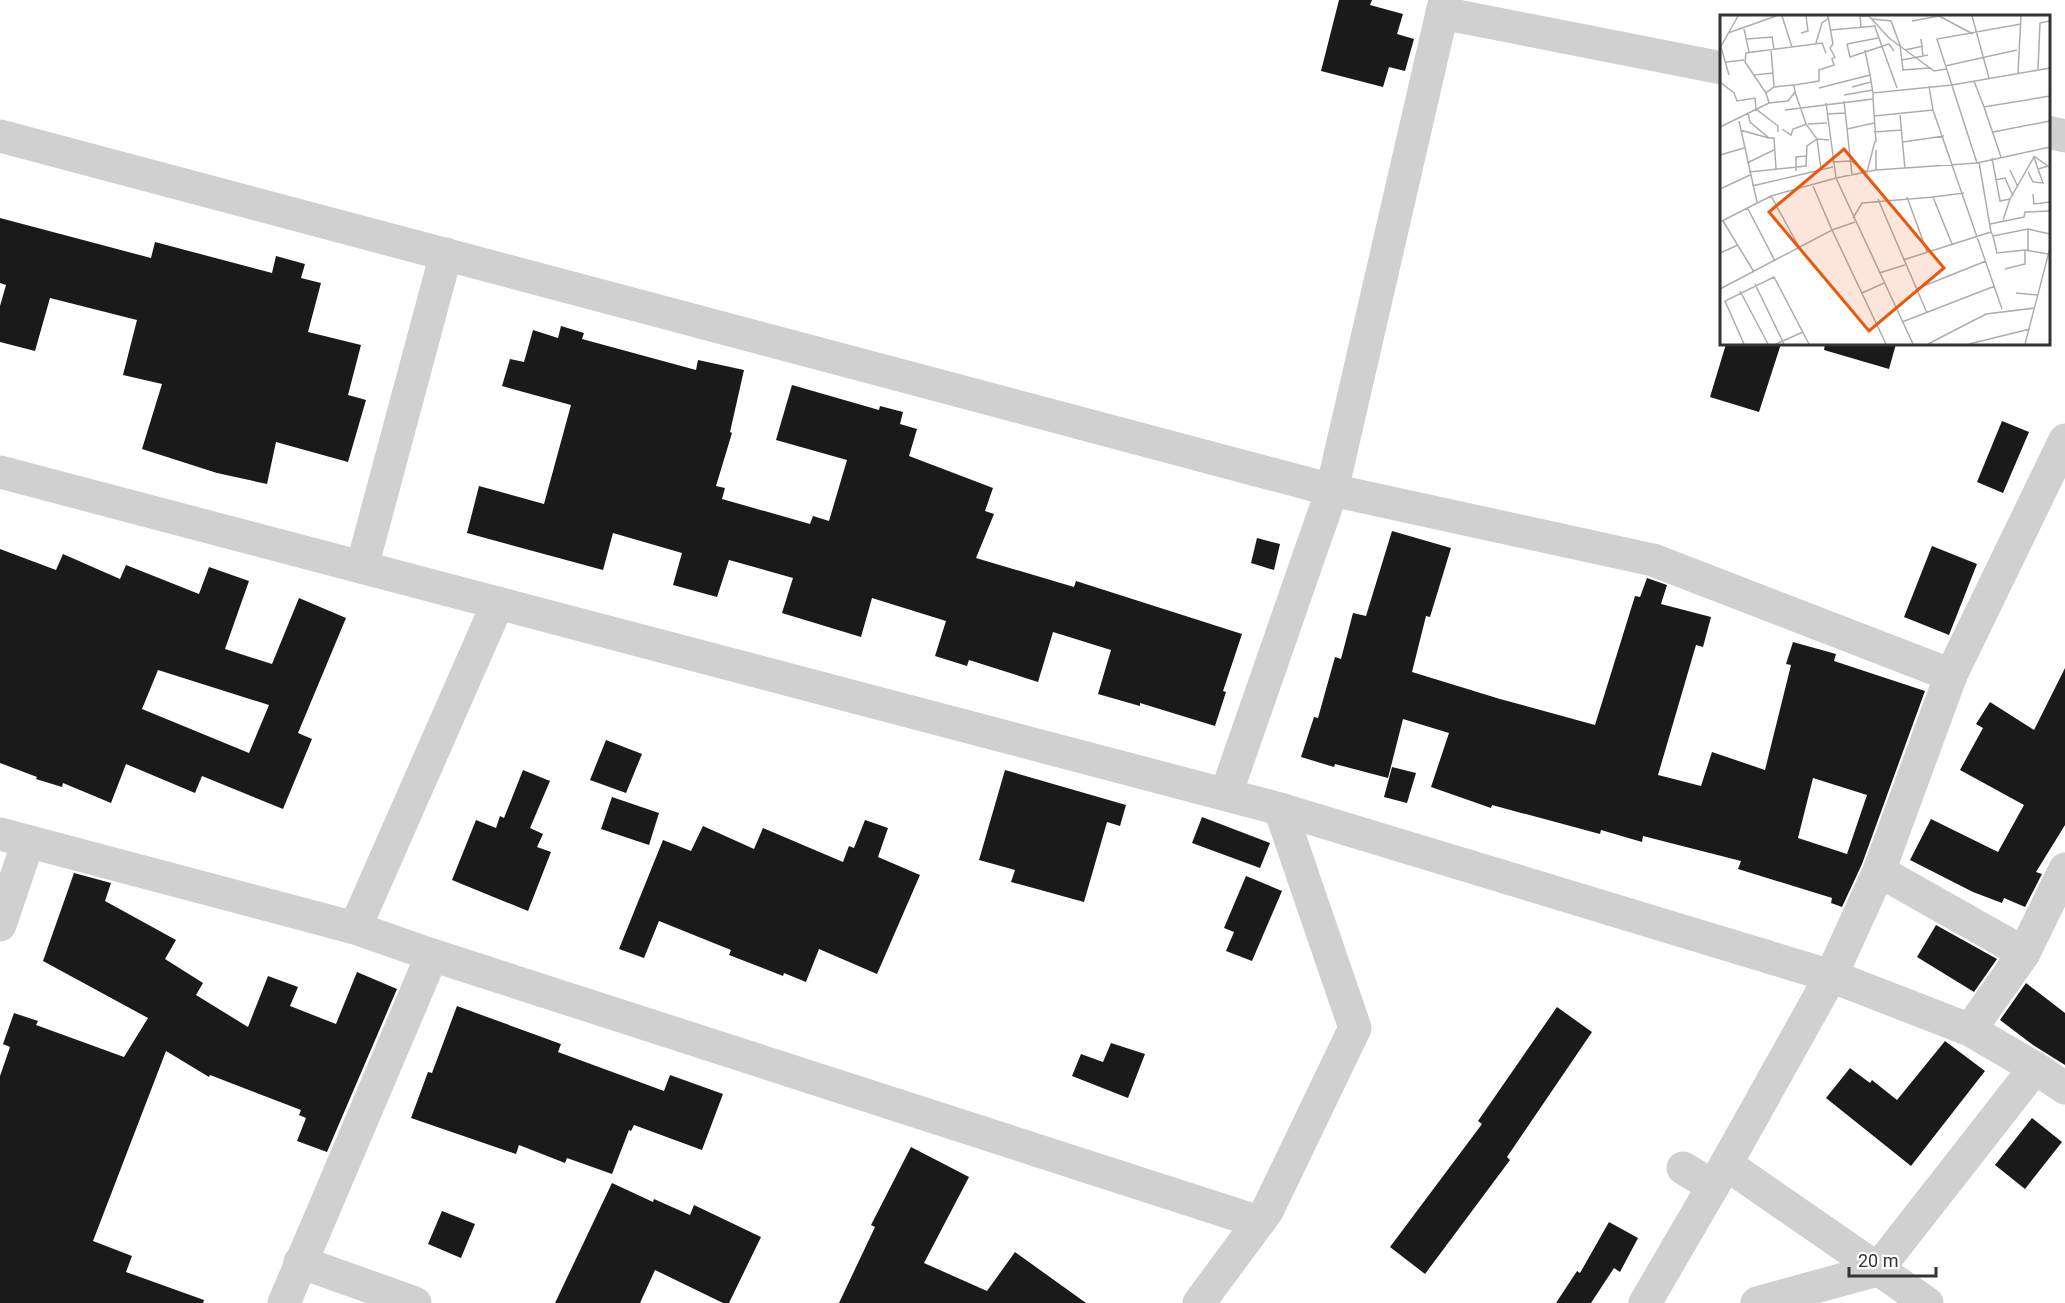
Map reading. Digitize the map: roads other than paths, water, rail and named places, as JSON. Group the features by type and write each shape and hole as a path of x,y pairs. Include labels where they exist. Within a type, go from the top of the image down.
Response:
{"street":[{"path":"1227,794 1332,490 1443,6 1720,68"},
{"path":"2050,132 2065,136"},
{"path":"0,136 1332,490 1653,560 1952,675"},
{"path":"362,567 447,254"},
{"path":"1645,1303 1831,976 1879,871 1952,675 2065,440"},
{"path":"0,472 1280,809 1831,976 1970,1030 2065,1088"},
{"path":"355,928 498,603"},
{"path":"1199,1303 1267,1211 1355,1028 1280,809"},
{"path":"0,925 14,838 355,928 432,955 1259,1222"},
{"path":"1879,871 2024,952"},
{"path":"1970,1030 2024,952 2061,887"},
{"path":"284,1303 432,955"},
{"path":"1757,1303 1877,1270 2035,1068"},
{"path":"1683,1168 1719,1175 1877,1270 1927,1303"},
{"path":"300,1262 415,1303"}]}
